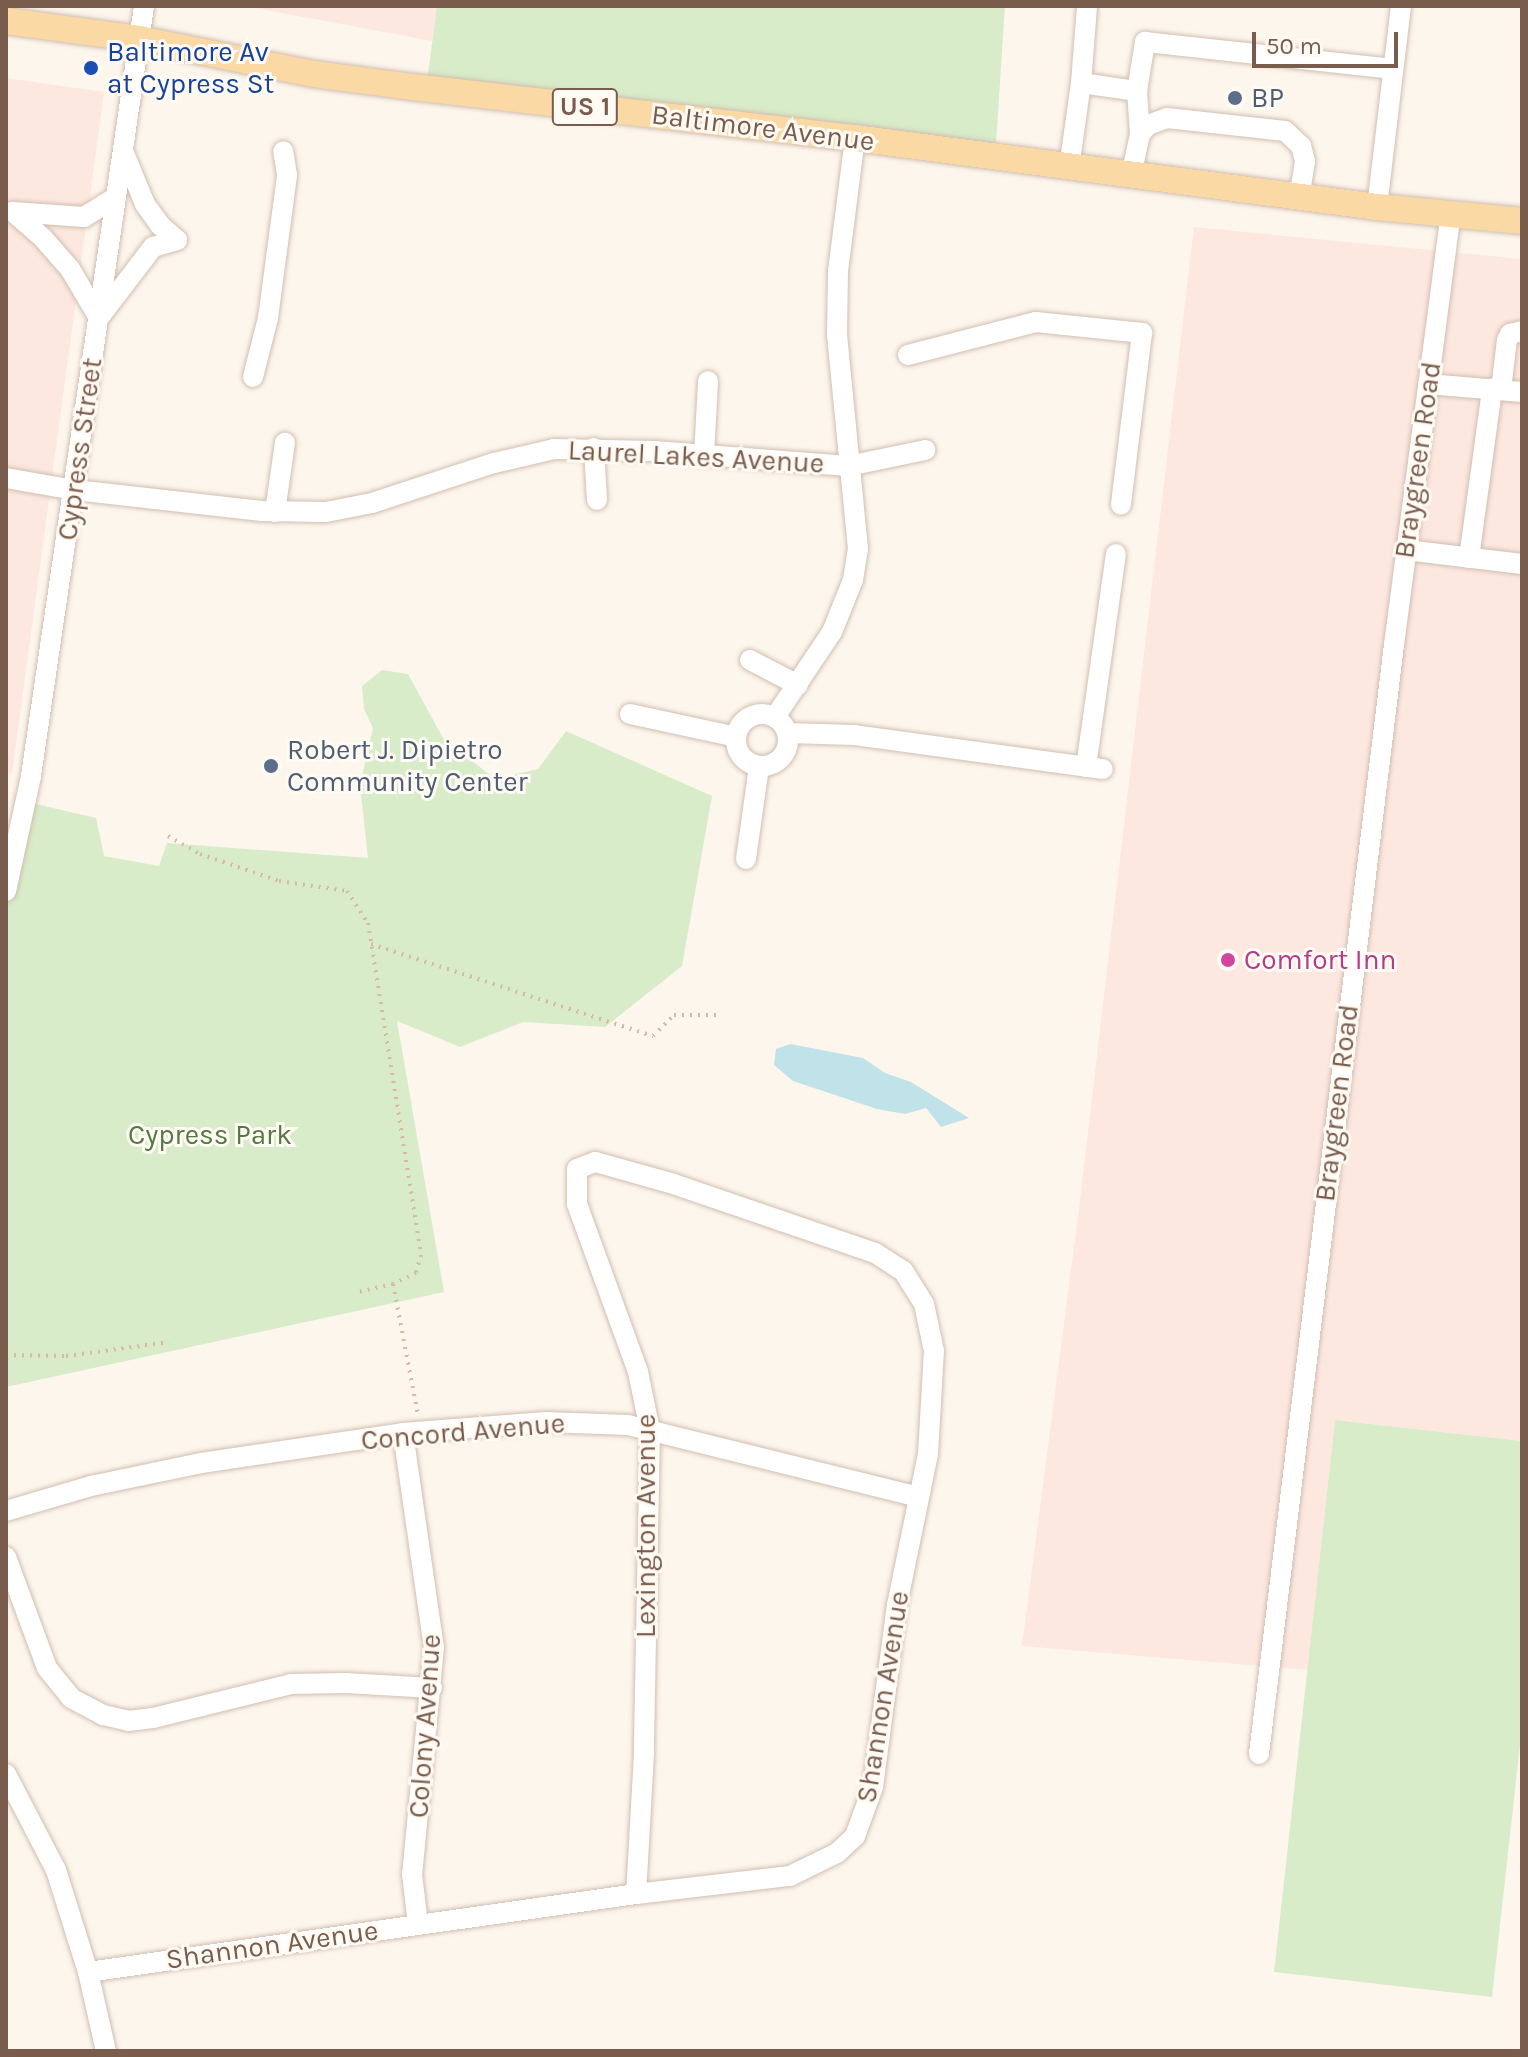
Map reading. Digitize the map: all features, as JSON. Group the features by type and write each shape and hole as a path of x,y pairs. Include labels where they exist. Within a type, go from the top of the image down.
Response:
{"main road":[{"name":"Baltimore Avenue","path":"6,21 139,39 314,74 855,138 1377,207 1522,221"}],"street":[{"name":"Cypress Street","path":"6,891 27,802 144,6"},
{"path":"1069,168 1081,83 1087,6"},
{"path":"1377,207 1401,6"},
{"path":"1131,176 1140,134 1137,91 1145,42 1393,69"},
{"path":"1081,83 1137,91"},
{"path":"1140,134 1148,125 1167,118 1285,131 1301,146 1305,161 1299,197"},
{"path":"855,138 838,271 837,335 848,466 859,531 853,580 832,632 798,685 781,725 788,743 778,761 759,766 741,756 736,737 739,727 755,714 781,725 1095,768 1116,554"},
{"path":"9,212 43,238 70,269 99,318 153,247 184,240 160,225 145,204 123,151"},
{"path":"253,377 268,318 287,175 283,151"},
{"path":"9,212 84,217 115,198"},
{"name":"Braygreen Road","path":"1259,1754 1406,550 1451,214"},
{"path":"908,355 1036,322 1142,333 1121,505"},
{"path":"1469,558 1507,340 1510,334 1522,331"},
{"path":"704,456 708,381"},
{"path":"1428,384 1522,392"},
{"path":"275,512 285,443"},
{"path":"594,448 597,500"},
{"name":"Laurel Lakes Avenue","path":"6,478 75,490 275,512 349,509 528,454 594,448 848,466 925,450"},
{"path":"1406,550 1522,564"},
{"path":"750,660 798,685"},
{"path":"630,714 736,737"},
{"path":"746,859 759,766"},
{"path":"6,799 27,802"},
{"name":"Shannon Avenue","path":"88,1972 636,1894 790,1876 825,1861 855,1836 873,1787 897,1605 932,1419 934,1351 924,1304 903,1271 875,1253 674,1184 595,1162 577,1169"},
{"name":"Lexington Avenue","path":"577,1169 577,1204 638,1372 650,1430 644,1753 636,1894"},
{"name":"Concord Avenue","path":"6,1511 91,1486 201,1463 412,1432 546,1422 628,1425 918,1497"},
{"name":"Colony Avenue","path":"412,1432 434,1629 432,1688 412,1874 418,1924"},
{"path":"6,1557 47,1668 71,1698 103,1715 128,1721 153,1718 291,1684 346,1683 432,1688"},
{"path":"6,1774 56,1870 88,1972 106,2051"}],"path":[{"path":"168,836 200,854 279,881 347,891 368,923 421,1255 416,1273 393,1284 357,1292"},
{"path":"371,944 653,1036 674,1015 721,1015"},
{"path":"393,1284 412,1432"},
{"path":"6,1355 66,1356 169,1342"}],"shaded area":[{"path":"245,6 437,6 432,41"},
{"path":"6,78 104,92 12,774 6,773"},
{"path":"1194,227 1522,259 1522,1441 1335,1420 1308,1670 1022,1646 1079,1209"}],"green space":[{"path":"437,6 1005,6 995,158 426,89"},
{"name":"Cypress Park","path":"382,670 408,674 443,738 495,779 538,769 566,731 712,796 682,966 605,1027 523,1022 460,1047 397,1021 444,1292 6,1387 6,883 27,802 96,818 104,856 159,866 167,843 368,858 360,785 373,728 364,709 362,686"},
{"path":"1335,1420 1522,1441 1522,1727 1492,1997 1274,1972"}],"water":[{"path":"790,1044 863,1058 885,1073 911,1082 969,1118 941,1127 926,1108 905,1114 877,1109 793,1081 774,1065 776,1049"}],"place":[{"name":"Baltimore Av at Cypress St","path":"91,68"},
{"name":"BP","path":"1235,98"},
{"name":"Robert J. Dipietro Community Center","path":"271,766"},
{"name":"Comfort Inn","path":"1228,960"}]}
